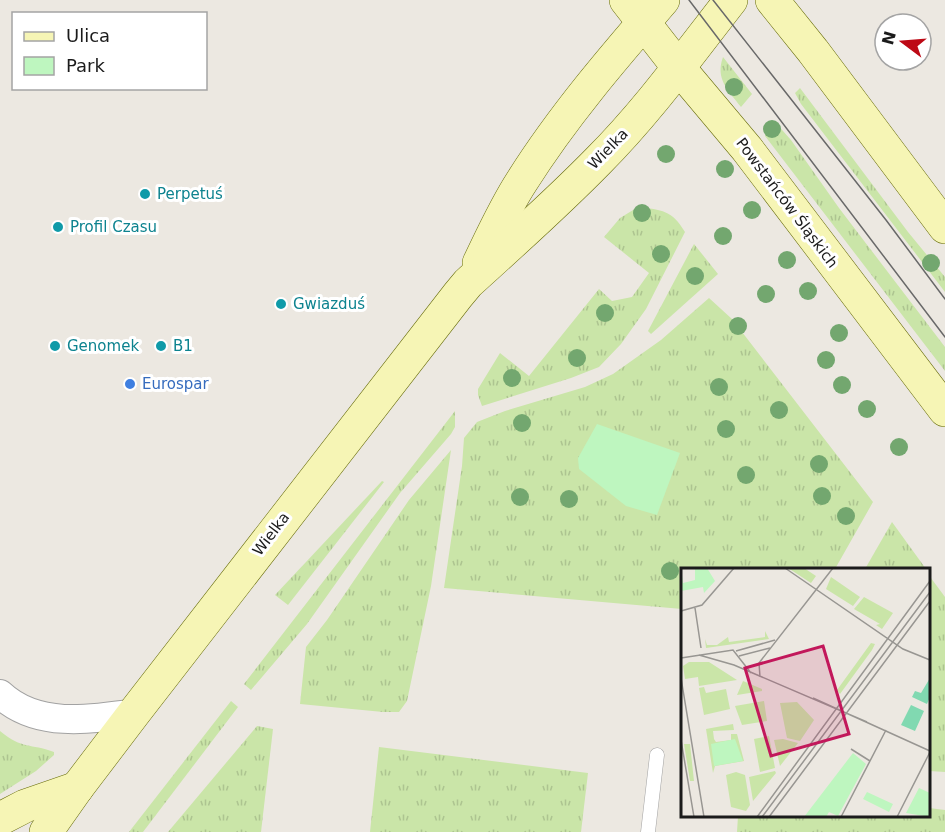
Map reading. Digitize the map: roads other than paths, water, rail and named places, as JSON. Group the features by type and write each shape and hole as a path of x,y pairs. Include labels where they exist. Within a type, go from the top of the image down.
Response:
{"street":[{"name":"Wielka","path":"46,832 134,712 296,501 468,283 598,161 651,103 731,0"},
{"path":"772,0 945,227"},
{"name":"Wielka","path":"468,283 521,183 644,7"},
{"name":"Powstańców Śląskich","path":"644,7 679,68 747,149 945,410"},
{"path":"0,694 9,703 35,715 90,720 134,712"},
{"path":"0,819 25,806 77,788"}],"lane":[{"path":"648,832 657,755"}],"tram line":[{"path":"689,0 945,337"},
{"path":"713,0 886,220 945,299"}],"place":[{"name":"Perpetuś","path":"145,194"},
{"name":"Profil Czasu","path":"58,227"},
{"name":"Gwiazduś","path":"281,304"},
{"name":"Genomek","path":"55,346"},
{"name":"B1","path":"161,346"},
{"name":"Eurospar","path":"130,384"}]}
